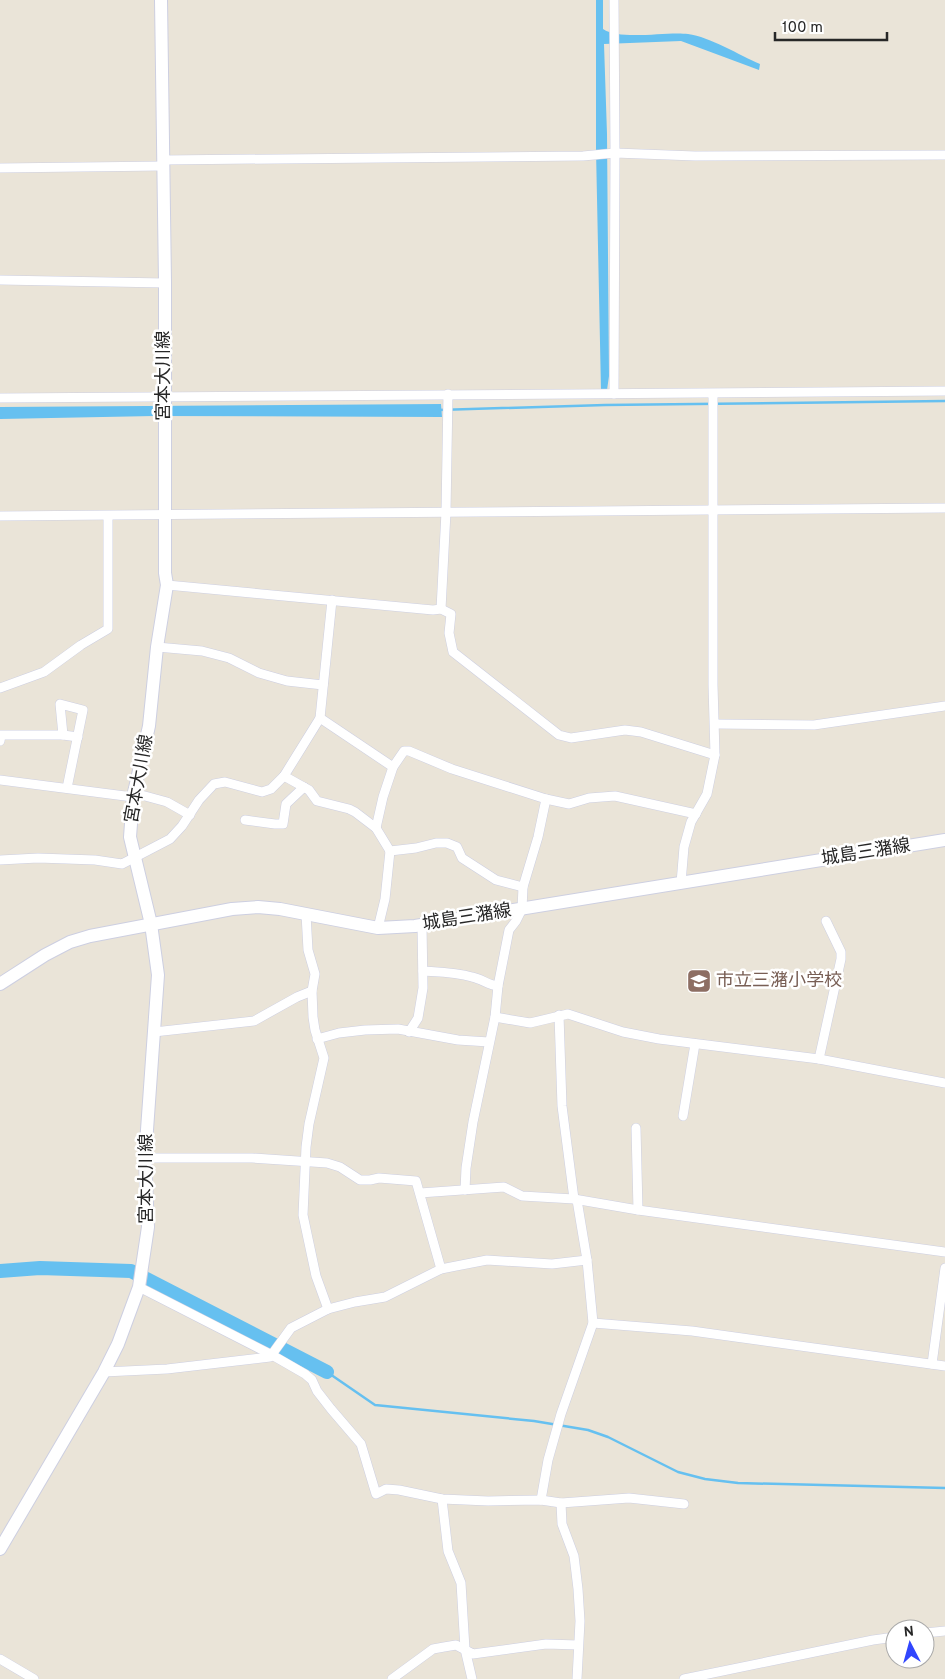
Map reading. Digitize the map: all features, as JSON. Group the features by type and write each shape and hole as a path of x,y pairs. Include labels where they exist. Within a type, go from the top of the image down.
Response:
{"main road":[{"name":"宮本大川線","path":"0,1549 104,1372 118,1344 139,1284 148,1227 145,1158 158,976 151,924 130,837 133,795 149,726 157,647 167,586 165,573 165,283 161,0"},
{"name":"城島三潴線","path":"0,984 45,955 70,942 90,936 232,909 258,907 280,909 378,928 422,925 945,840"}],"street":[{"path":"607,394 613,154 614,0"},
{"path":"0,168 613,154 695,156 945,154"},
{"path":"0,280 165,283"},
{"path":"0,398 164,399 448,394 713,394 945,391"},
{"path":"440,609 446,512 448,394"},
{"path":"681,883 684,847 690,822 708,794 715,755 716,724 713,685 713,394"},
{"path":"0,516 945,508"},
{"path":"0,688 44,672 81,645 108,629 108,516"},
{"path":"167,586 433,610 440,609 451,614 449,633 453,652 559,734 571,738 625,730 641,732 715,755"},
{"path":"0,860 38,858 95,860 122,864 170,838 182,826 199,800 214,784 225,782 262,792 271,790 284,776 320,718 332,600"},
{"path":"157,647 202,651 229,658 259,673 287,681 323,685"},
{"path":"63,735 60,704 83,710 67,788"},
{"path":"716,724 814,725 945,706"},
{"path":"320,718 393,767"},
{"path":"0,741 1,735 63,735 78,737"},
{"path":"376,828 383,797 393,767 404,751 409,751 452,769 546,799 569,804 589,798 615,796 696,814"},
{"path":"284,776 309,790 317,801 349,808 376,828 390,852 385,899 378,928"},
{"path":"0,780 133,795 167,802 190,815"},
{"path":"245,820 283,824 286,804 304,787"},
{"path":"465,1190 466,1168 495,1017 498,986 509,930 522,909 522,887 538,837 546,799"},
{"path":"390,852 447,842 457,847 462,858 496,880 522,887"},
{"path":"306,914 308,950 315,974 312,991 313,1017 324,1058 309,1124 303,1215 316,1276 328,1309"},
{"path":"820,1059 841,959 841,952 826,921"},
{"path":"409,1032 418,1018 421,1006 423,971 422,925"},
{"path":"423,971 460,973 479,979 488,985 498,986"},
{"path":"154,1032 254,1021 297,997 312,991"},
{"path":"495,1017 530,1022 568,1014 623,1032 695,1044 820,1059 945,1083"},
{"path":"541,1500 548,1460 561,1414 593,1323 587,1260 575,1200 562,1106 558,1015"},
{"path":"318,1039 339,1033 398,1029 458,1040 489,1042"},
{"path":"683,1116 695,1044"},
{"path":"636,1128 638,1210"},
{"path":"145,1158 252,1158 306,1161 327,1163 340,1167 360,1180 379,1178 416,1181 441,1269"},
{"path":"420,1193 504,1187 522,1196 575,1200 945,1252"},
{"path":"104,1372 167,1369 270,1357 280,1340 291,1328 328,1309 385,1297 441,1269 487,1260 552,1264 587,1260"},
{"path":"932,1364 945,1268"},
{"path":"139,1284 272,1354 312,1380 317,1391 361,1444 376,1494 386,1489 442,1499 488,1501 541,1500 561,1503 629,1498 684,1504"},
{"path":"593,1323 692,1331 945,1366"},
{"path":"442,1499 448,1551 461,1583 465,1649 472,1679"},
{"path":"561,1503 562,1524 574,1556 578,1589 580,1621 577,1679"},
{"path":"684,1679 885,1638"},
{"path":"392,1679 434,1649 456,1645 473,1654 546,1644 578,1645"},
{"path":"0,1659 34,1679"}],"water":[{"path":"596,0 603,0 603,29 611,33 632,35 688,34 715,42 760,64 759,70 681,41 604,44 607,134 609,376 607,390 601,391 596,150"},
{"path":"441,404 442,417 154,416 0,419 0,407"}],"waterway":[{"path":"439,410 605,405 945,401"},
{"path":"0,1271 40,1268 131,1271 327,1372"},
{"path":"327,1372 375,1405 534,1421 588,1430 608,1437 678,1472 705,1479 738,1483 945,1488"}],"place":[{"name":"市立三潴小学校","path":"699,981"}]}
